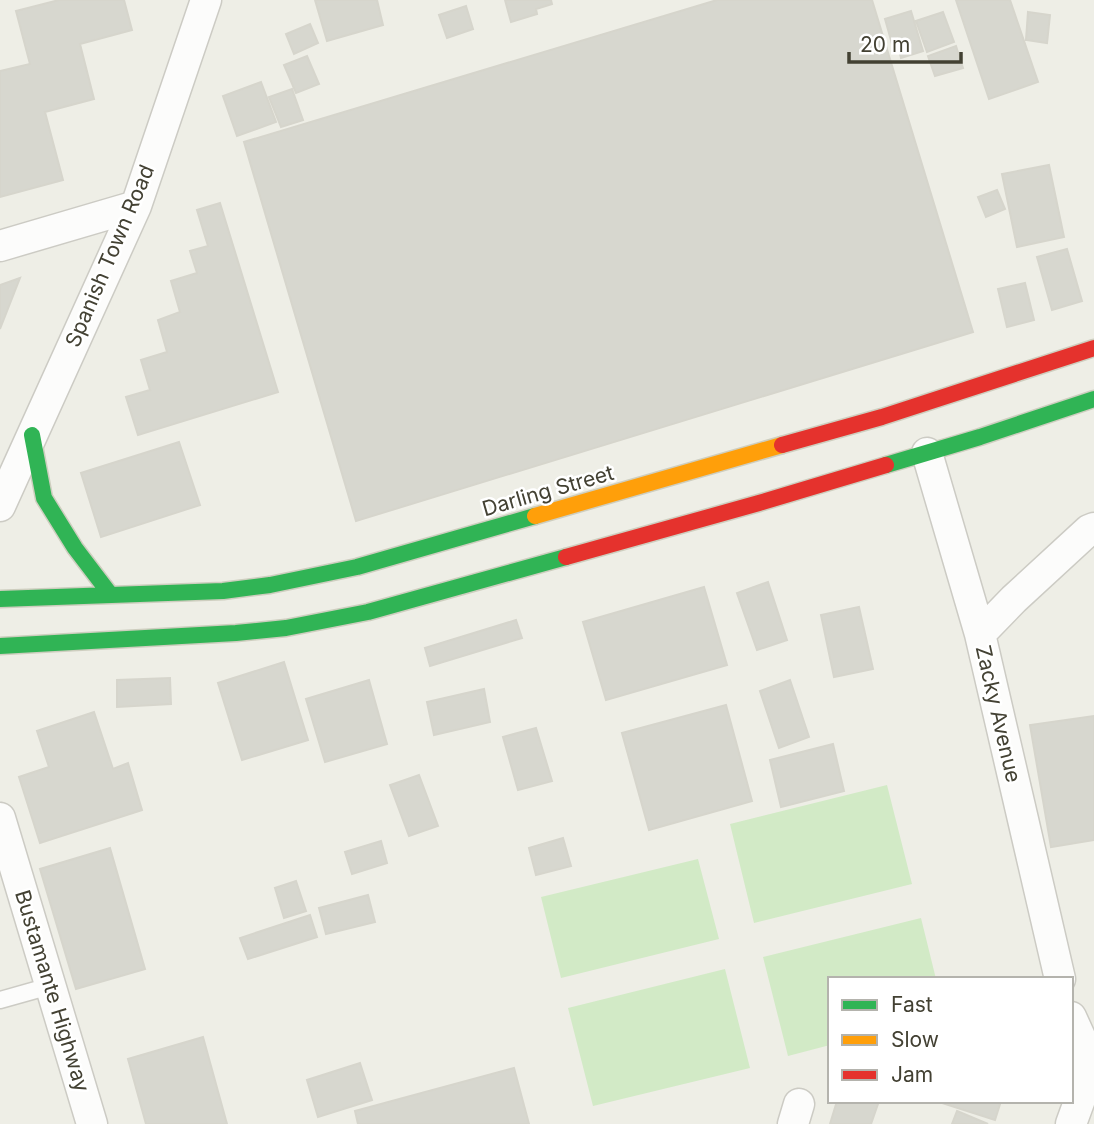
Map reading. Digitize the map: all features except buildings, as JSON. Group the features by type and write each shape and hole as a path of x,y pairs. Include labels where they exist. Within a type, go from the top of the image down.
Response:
{"street":[{"name":"Spanish Town Road","path":"0,506 136,206 206,0"},
{"path":"0,246 136,206"},
{"name":"Darling Street","path":"0,599 246,588 357,567 882,417 1094,348"},
{"path":"0,646 236,633 286,628 368,612 759,503 927,453 1094,398"},
{"path":"32,435 44,498 75,548 110,594"},
{"name":"Zacky Avenue","path":"927,453 979,634 1060,977"},
{"path":"979,634 1094,527"},
{"name":"Bustamante Highway","path":"0,818 92,1124"},
{"path":"1071,1124 1087,1080 1086,1050 1073,1021"}],"lane":[{"path":"0,1000 50,986"}],"green space":[{"path":"887,785 912,884 754,923 730,824"},
{"path":"698,859 719,939 561,978 541,897"},
{"path":"921,918 936,977 828,977 828,1046 788,1056 763,957"},
{"path":"725,969 750,1068 593,1106 568,1008"}],"traffic: fast":[{"path":"886,465 1094,399"},
{"path":"32,435 44,498 75,548 110,594"},
{"path":"0,599 223,591 270,585 357,567 535,516"},
{"path":"0,646 286,628 368,612 566,557"}],"traffic: slow":[{"path":"535,516 782,445"}],"traffic: jam":[{"path":"782,445 882,417 1094,348"},
{"path":"566,557 886,465"}]}
